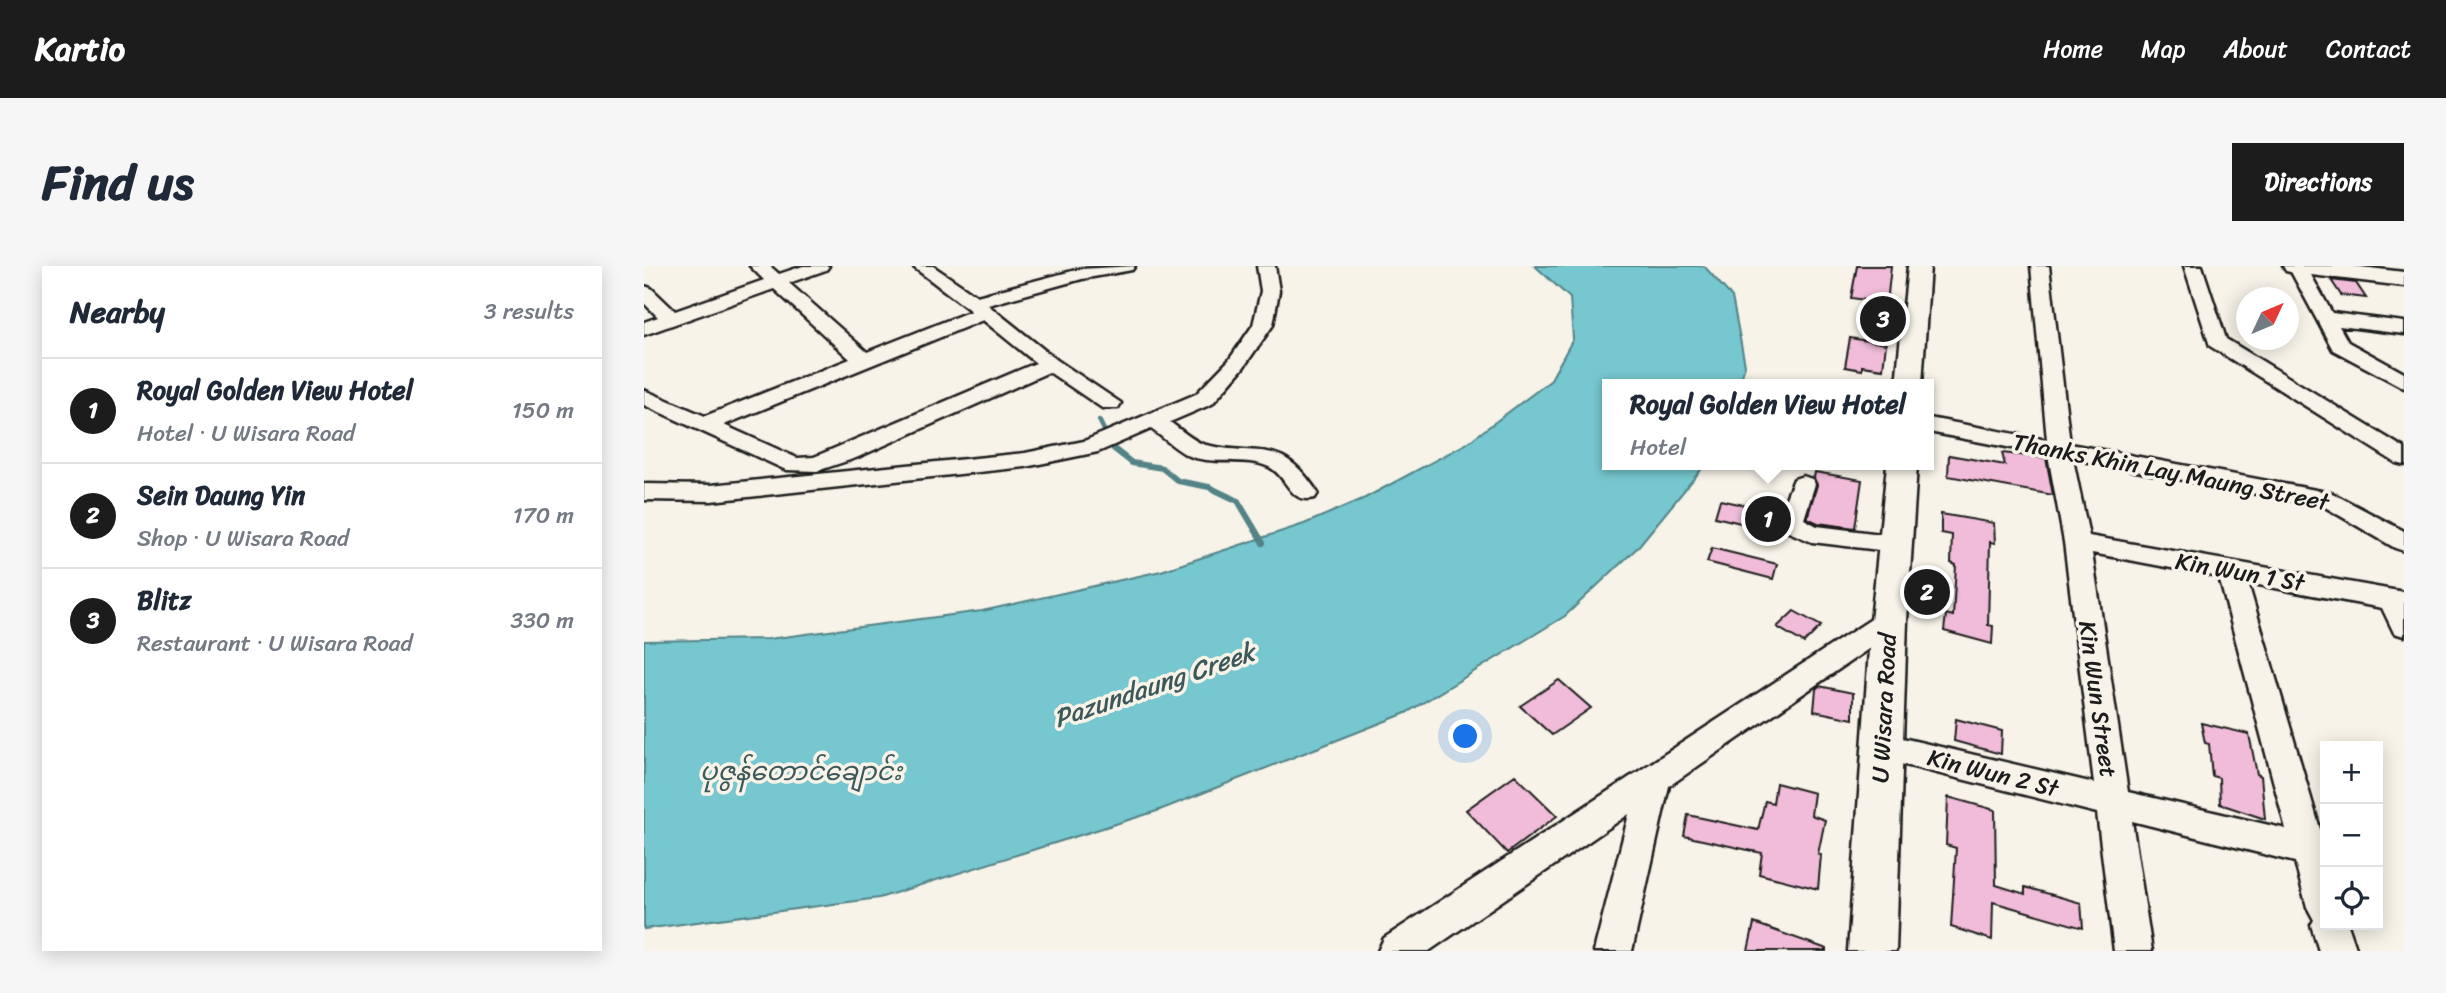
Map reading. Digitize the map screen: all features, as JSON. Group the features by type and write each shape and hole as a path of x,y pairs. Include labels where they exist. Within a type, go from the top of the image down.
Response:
{"main road":[{"path":"1909,379 1919,266"},
{"path":"2295,266 2404,279"},
{"name":"U Wisara Road","path":"1872,951 1881,746 1902,470"}],"street":[{"path":"759,266 864,360"},
{"path":"644,328 820,266"},
{"path":"921,266 980,308 1050,364 1111,403"},
{"path":"704,425 864,360 980,308 1080,274 1126,266"},
{"path":"644,492 711,493 1025,460 1110,439 1204,398 1236,365 1263,325 1270,291 1266,266"},
{"name":"Kin Wun Street","path":"2040,266 2059,449 2077,542 2133,951"},
{"path":"2193,266 2217,342 2404,458"},
{"path":"2295,266 2340,346 2403,382"},
{"path":"644,292 671,319"},
{"path":"2326,318 2404,328"},
{"path":"644,397 794,465 817,464 848,453 1050,364"},
{"path":"1154,421 1196,450 1235,456 1260,456 1280,463 1306,493"},
{"name":"Thanks Khin Lay Maung Street","path":"1934,426 2332,501 2404,542"},
{"path":"1803,484 1791,517 1793,524 1812,534 1896,543"},
{"name":"Kin Wun 1 St","path":"2077,542 2398,601"},
{"path":"2231,571 2320,889"},
{"path":"2398,601 2404,626"},
{"path":"1398,951 1889,621"},
{"name":"Kin Wun 2 St","path":"1881,746 2309,850"},
{"path":"1613,951 1654,779"},
{"path":"2332,930 2338,951"}],"water":[{"name":"ပုဇွန်တောင်ချောင်း","path":"1535,266 1704,266 1732,297 1745,365 1741,379 1602,379 1602,470 1701,470 1637,548 1565,616 1406,713 1157,811 879,898 644,929 644,641 768,639 982,611 1161,571 1304,524 1365,498 1466,444 1550,381 1573,339 1570,298"}],"building":[{"path":"1857,266 1891,266 1887,303 1851,298"},
{"path":"2331,280 2356,283 2366,298 2341,295"},
{"path":"1850,338 1886,344 1883,369 1862,366 1862,370 1845,367"},
{"path":"2002,453 2046,458 2053,495 1948,476 1949,455 2005,465"},
{"path":"1815,472 1862,480 1855,528 1818,523 1807,518 1817,485"},
{"path":"1720,500 1763,509 1758,527 1715,517"},
{"path":"1941,514 1994,523 1995,543 1990,542 1988,625 1993,626 1992,644 1944,631 1946,614 1953,616 1956,565 1951,563 1952,535 1941,533"},
{"path":"1712,548 1777,564 1773,579 1707,562"},
{"path":"1794,611 1821,626 1804,643 1777,627"},
{"path":"1559,680 1591,708 1552,735 1520,706"},
{"path":"1819,686 1853,693 1853,719 1814,711 1816,689"},
{"path":"1956,719 2002,731 2001,754 1954,741"},
{"path":"2201,723 2249,734 2257,774 2261,776 2265,819 2220,804 2219,778 2212,776 2209,744 2205,743"},
{"path":"1515,775 1557,816 1507,853 1466,810"},
{"path":"1776,783 1814,793 1811,815 1825,820 1818,854 1821,855 1818,889 1759,874 1762,853 1684,836 1688,815 1758,830 1765,801 1773,803"},
{"path":"1948,797 1995,810 1996,885 2025,894 2025,887 2081,903 2083,928 1993,902 1992,940 1951,927 1956,848 1946,845"},
{"path":"1754,923 1827,949 1827,951 1748,951"}],"waterway":[{"path":"1099,420 1109,440"},
{"path":"1109,440 1114,449 1132,463 1162,468 1178,481 1209,487 1238,501 1263,543"}],"place":[{"name":"Blitz","path":"1883,319"},
{"name":"Royal Golden View Hotel","path":"1768,519"},
{"name":"Sein Daung Yin","path":"1927,592"}],"water label":[{"name":"Pazundaung Creek","path":"1154,685"}]}
